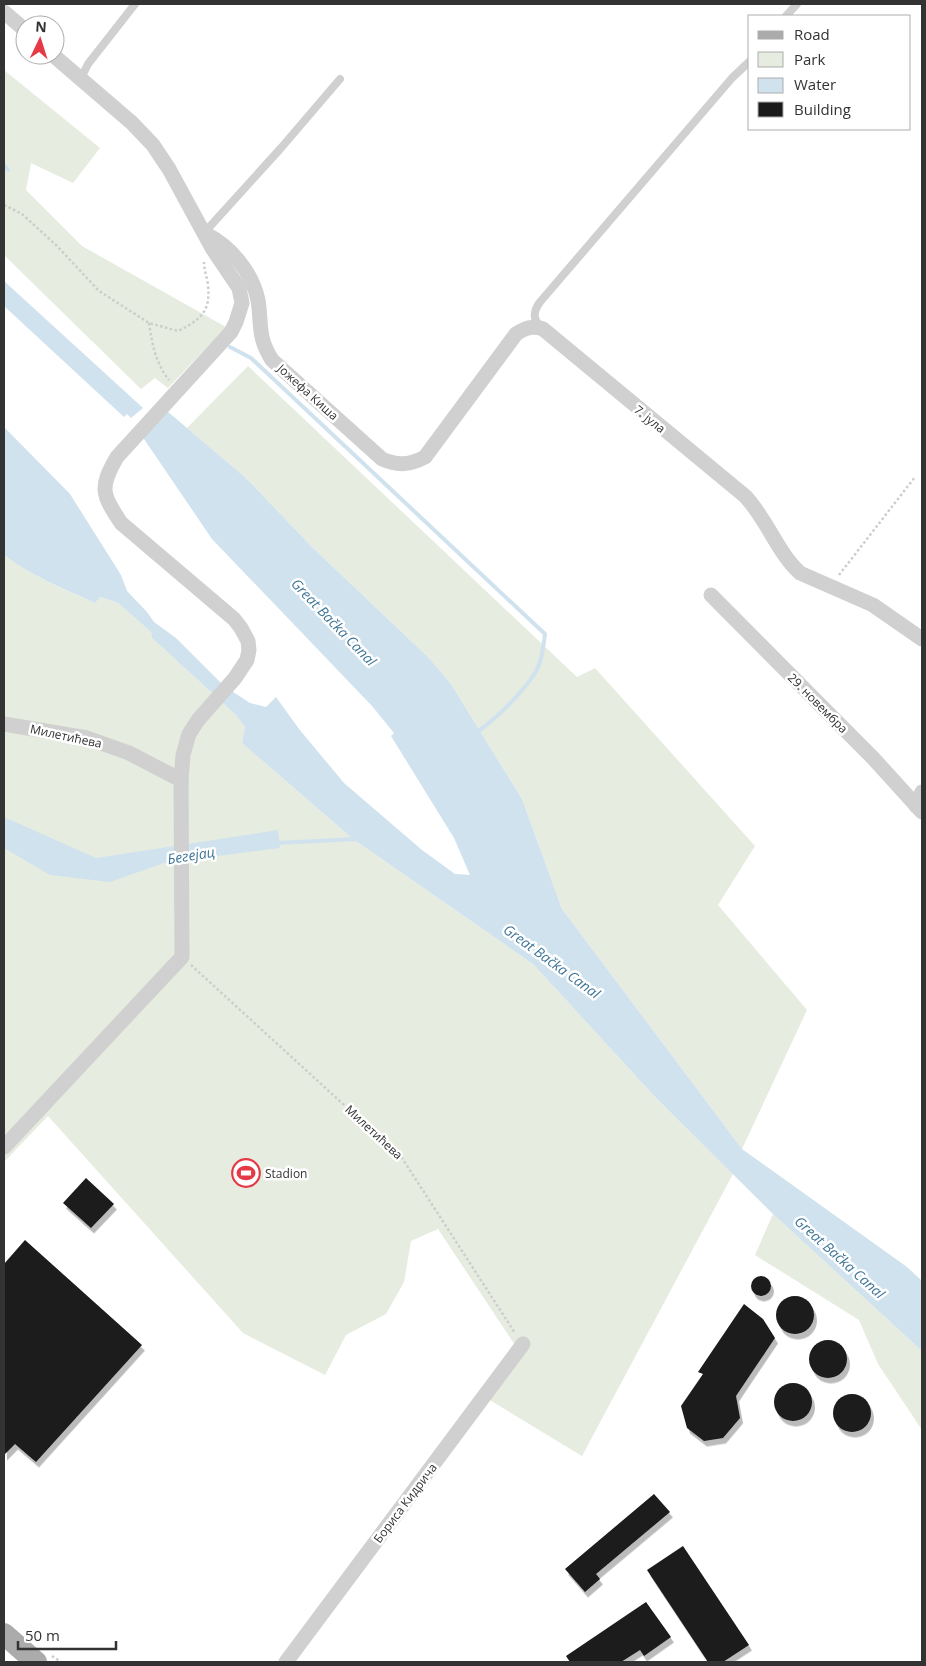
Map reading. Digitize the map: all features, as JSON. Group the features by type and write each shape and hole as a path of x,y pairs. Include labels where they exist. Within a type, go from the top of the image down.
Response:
{"main road":[{"path":"4,1634 36,1662"}],"street":[{"path":"4,12 15,21"},
{"name":"Јожефа Киша","path":"64,65 132,123 153,145 204,233 239,288 242,303 231,332 117,457 108,473 104,491 108,502 121,523 234,620 248,641 248,655 245,664 235,678 209,705 189,734 185,744 181,780 182,957"},
{"name":"Јожефа Киша","path":"204,233 225,246 249,277 258,301 262,338 272,360 382,459 392,463 408,464 425,457 516,334 530,328 538,327 543,330"},
{"name":"7. јула","path":"543,330 745,496 795,568 807,577 872,605 922,639"},
{"name":"29. новембра","path":"711,595 873,758 919,809"},
{"name":"Милетићева","path":"4,724 87,738 129,753 181,780"},
{"path":"919,809 922,792"},
{"path":"4,1147 182,957"},
{"name":"Бориса Кидрича","path":"286,1662 523,1344"}],"lane":[{"path":"80,80 88,64 135,4"},
{"path":"787,15 797,4"},
{"path":"543,330 536,322 534,316 535,309 540,302 732,78 748,63"},
{"path":"204,233 340,79"}],"path":[{"path":"4,205 22,214 57,246 99,291 149,323 178,331 198,320 208,304 208,286 204,266 204,233"},
{"path":"149,323 152,348 164,374 178,391"},
{"path":"831,586 915,477"},
{"name":"Милетићева","path":"182,957 402,1158 523,1344"}],"green space":[{"path":"4,70 100,148 73,183 31,163 26,190 82,246 226,327 168,388 155,378 141,389 4,255"},
{"path":"248,366 577,677 595,668 755,846 718,905 807,1010 742,1149 562,909 522,799 451,684 428,657 312,547 246,478 187,428"},
{"path":"4,555 36,576 95,603 99,597 118,603 151,632 152,638 236,715 245,727 242,743 353,839 533,964 656,1098 733,1174 582,1456 483,1396 517,1348 438,1229 411,1241 404,1282 386,1314 346,1335 325,1375 243,1333 48,1116 4,1162"},
{"path":"773,1214 922,1351 922,1430 878,1364 859,1320 755,1255"}],"water":[{"path":"4,281 143,408 131,418 127,414 124,417 4,306"},
{"name":"Great Bačka Canal","path":"167,411 246,478 312,547 428,657 451,684 522,799 562,909 742,1149 907,1267 922,1281 922,1351 773,1214 656,1098 533,964 353,839 242,743 245,727 236,715 152,638 151,632 118,603 100,597 95,603 36,576 4,555 4,427 70,494 121,575 127,591 154,622 176,638 224,686 250,703 266,707 276,697 299,729 344,783 422,850 455,874 470,875 454,838 391,736 394,733 372,706 212,539 135,428"},
{"path":"4,817 96,858 278,830 280,848 164,863 110,882 50,875 4,848"}],"building":[{"path":"86,1178 114,1204 91,1228 63,1203"},
{"path":"25,1240 142,1345 36,1462 15,1444 4,1455 4,1264"},
{"path":"761,1276 768,1279 771,1286 768,1293 761,1296 754,1293 751,1286 754,1279"},
{"path":"795,1296 808,1302 814,1315 808,1328 795,1334 782,1328 776,1315 782,1302"},
{"path":"744,1304 763,1319 775,1338 736,1396 740,1418 723,1438 704,1441 687,1428 681,1406 703,1374 698,1372"},
{"path":"828,1340 842,1345 847,1359 842,1373 828,1378 814,1373 809,1359 814,1345"},
{"path":"793,1383 806,1389 812,1402 806,1415 793,1421 780,1415 774,1402 780,1389"},
{"path":"852,1394 859,1395 865,1400 870,1406 870,1420 865,1426 859,1431 852,1432 845,1431 839,1426 834,1420 833,1413 834,1406 839,1400 845,1395"},
{"path":"654,1494 670,1512 596,1574 600,1579 585,1592 565,1569"},
{"path":"683,1546 749,1645 723,1662 708,1662 647,1570"},
{"path":"646,1602 671,1637 644,1656 640,1650 621,1662 570,1662 566,1656"}],"waterway":[{"path":"4,165 8,170"},
{"path":"230,347 251,358 545,634 542,654 535,673 509,705 477,732"},
{"name":"Бегејац","path":"276,843 357,839"}],"place":[{"name":"Stadion","path":"246,1173"}]}
